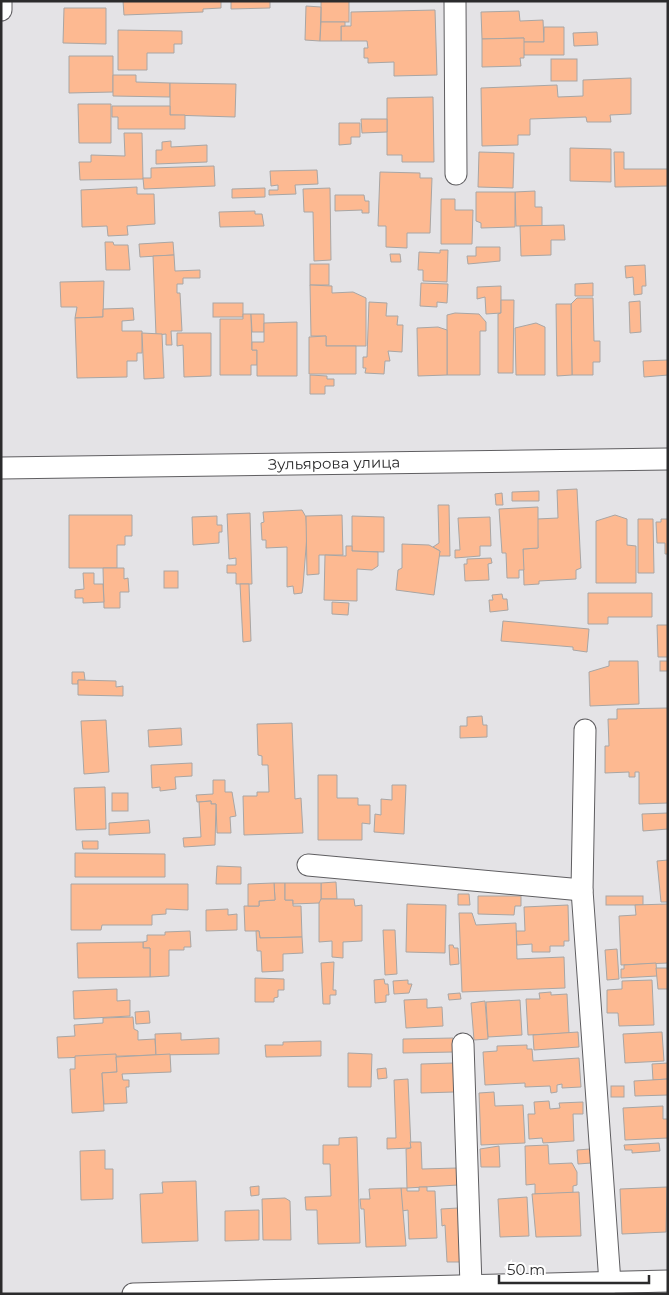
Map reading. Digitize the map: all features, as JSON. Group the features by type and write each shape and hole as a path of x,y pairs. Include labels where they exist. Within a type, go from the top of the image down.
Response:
{"street":[{"path":"1,1 1,10"},
{"path":"455,1 456,174"},
{"name":"Зульярова улица","path":"1,468 668,459"},
{"path":"585,730 582,890 610,1283"},
{"path":"308,865 582,890"},
{"path":"463,1044 471,1286"},
{"path":"134,1294 668,1280"}],"building":[{"path":"123,1 221,1 221,8 203,9 203,12 124,15"},
{"path":"231,1 270,1 270,8 231,9"},
{"path":"321,1 349,1 349,22 321,22"},
{"path":"306,6 321,7 320,41 305,40"},
{"path":"64,8 106,8 106,44 63,43"},
{"path":"435,10 437,75 394,76 394,62 368,63 368,58 364,58 364,48 368,48 367,41 341,41 341,26 351,26 351,12"},
{"path":"519,11 520,21 543,20 544,42 523,42 524,38 482,39 481,12"},
{"path":"321,22 345,22 345,26 341,26 341,41 320,41"},
{"path":"544,27 564,27 564,55 524,55 523,42 544,42"},
{"path":"118,30 182,31 182,44 174,44 174,53 147,53 147,70 118,70"},
{"path":"597,32 598,45 574,46 573,33"},
{"path":"524,38 524,58 520,58 521,66 482,67 482,39"},
{"path":"69,56 113,56 113,92 69,93"},
{"path":"551,59 577,59 577,81 551,81"},
{"path":"113,75 136,75 136,82 170,83 170,97 113,96"},
{"path":"631,78 631,114 610,115 611,122 587,122 586,117 530,119 530,135 518,135 518,145 482,146 481,88 557,85 558,97 583,96 583,80"},
{"path":"170,83 236,84 235,117 170,115"},
{"path":"433,97 434,162 402,162 402,155 387,155 387,98"},
{"path":"78,104 111,104 111,143 79,143"},
{"path":"112,106 170,106 170,115 185,115 185,129 118,129 118,117 112,117"},
{"path":"361,119 387,119 387,132 362,133"},
{"path":"339,123 360,123 360,137 351,137 351,144 339,145"},
{"path":"124,133 142,133 143,179 80,180 79,162 91,162 91,155 125,156"},
{"path":"171,141 171,147 207,145 207,162 156,164 156,150 162,150 162,142"},
{"path":"570,148 611,149 611,182 570,181"},
{"path":"479,152 514,153 513,188 478,187"},
{"path":"614,152 624,152 624,169 668,169 668,186 615,187"},
{"path":"214,166 215,186 144,189 143,178 151,178 151,168"},
{"path":"317,170 318,184 295,185 296,194 269,195 269,190 278,190 278,185 271,186 270,171"},
{"path":"380,172 420,173 420,178 432,178 430,233 407,233 407,248 386,247 386,226 378,226"},
{"path":"137,187 137,194 154,194 155,224 127,226 128,235 108,236 107,226 82,227 81,190"},
{"path":"265,188 265,197 232,198 232,189"},
{"path":"330,188 331,260 314,261 313,212 304,212 303,189"},
{"path":"535,191 535,207 542,207 542,226 516,226 515,192"},
{"path":"476,192 515,192 515,227 481,228 481,223 476,221"},
{"path":"335,195 364,195 365,201 369,201 369,213 362,213 362,210 335,211"},
{"path":"441,199 455,199 455,210 473,210 472,244 441,244"},
{"path":"255,211 255,214 262,214 264,226 220,227 219,212"},
{"path":"564,225 565,240 551,240 551,255 521,256 520,226"},
{"path":"105,242 113,242 114,245 128,245 130,270 106,270"},
{"path":"173,242 174,255 140,257 139,244"},
{"path":"476,247 500,247 500,261 468,264 467,256 476,256"},
{"path":"440,250 448,250 447,282 423,281 423,270 418,270 419,252 440,253"},
{"path":"390,254 400,254 401,262 391,262"},
{"path":"174,255 175,271 200,270 200,278 183,278 183,284 177,284 177,293 180,293 182,331 171,331 172,345 166,345 166,334 156,335 153,256"},
{"path":"310,264 329,264 329,285 310,285"},
{"path":"645,265 646,286 642,286 642,294 634,295 633,277 626,278 625,266"},
{"path":"104,281 103,317 75,318 77,307 61,307 60,282"},
{"path":"421,283 448,284 447,303 437,302 437,307 420,306"},
{"path":"593,283 593,296 575,296 575,284"},
{"path":"310,285 332,286 332,293 353,292 366,298 366,346 326,346 326,336 311,336"},
{"path":"501,286 501,313 486,314 485,297 477,299 477,287"},
{"path":"577,298 593,298 594,341 600,341 600,362 593,362 593,375 572,375 571,304"},
{"path":"501,300 514,300 513,373 498,373 498,314 501,313"},
{"path":"640,301 641,332 630,333 629,302"},
{"path":"369,302 387,303 386,316 398,316 397,325 403,325 402,352 388,351 390,361 385,361 384,374 365,373 366,368 363,368 363,357 367,357"},
{"path":"213,303 243,303 243,317 213,317"},
{"path":"556,304 571,304 572,375 557,376"},
{"path":"133,308 134,320 122,321 122,331 142,331 142,353 137,353 137,361 127,361 127,377 77,378 75,318 103,317 103,309"},
{"path":"455,313 479,314 486,322 486,331 480,331 480,375 447,375 447,315"},
{"path":"243,314 251,314 252,350 257,350 257,365 251,365 251,375 220,375 220,319 243,319"},
{"path":"251,314 264,314 264,332 252,332"},
{"path":"297,322 297,376 257,376 257,350 252,350 252,342 264,342 264,323"},
{"path":"536,323 545,327 545,375 516,375 515,328"},
{"path":"438,327 447,330 447,375 418,376 417,328"},
{"path":"142,333 162,334 164,378 144,379"},
{"path":"177,333 211,333 211,376 184,377 183,345 177,346"},
{"path":"326,336 326,346 356,346 356,374 309,374 309,337"},
{"path":"668,360 668,375 644,377 643,361"},
{"path":"310,375 327,376 327,379 334,379 334,386 325,386 325,394 310,394"},
{"path":"577,489 581,568 576,570 576,579 539,581 539,584 524,585 523,549 538,548 537,519 558,518 557,490"},
{"path":"539,491 539,501 512,501 512,492"},
{"path":"502,493 503,505 496,505 495,494"},
{"path":"438,505 449,505 450,556 439,556 440,551 433,547 439,543"},
{"path":"538,507 538,548 523,549 524,570 519,570 519,578 507,578 506,553 502,553 499,509"},
{"path":"302,510 306,517 307,535 303,586 302,593 294,594 293,586 287,587 287,547 266,548 266,540 262,540 261,523 264,522 263,512"},
{"path":"250,513 252,584 236,584 236,573 227,573 227,565 236,565 236,558 229,559 227,514"},
{"path":"69,515 132,515 132,536 125,536 125,545 117,545 117,568 69,568"},
{"path":"342,515 343,555 319,555 319,574 307,575 306,516"},
{"path":"615,515 627,519 627,545 636,546 636,583 596,583 596,521"},
{"path":"217,516 217,525 222,525 222,532 219,532 219,543 193,545 192,517"},
{"path":"352,516 384,517 384,552 352,551"},
{"path":"490,517 491,546 480,546 480,556 455,558 455,550 460,550 458,518"},
{"path":"638,519 653,519 654,573 638,573"},
{"path":"661,519 668,519 668,554 665,554 665,543 657,543 656,522 661,522"},
{"path":"402,544 429,545 440,551 434,595 396,590 398,570 402,568"},
{"path":"346,546 352,546 352,551 378,552 378,566 372,570 357,569 357,601 324,600 325,555 346,556"},
{"path":"491,558 492,563 488,564 489,580 465,581 464,564 467,564 467,559"},
{"path":"103,568 124,568 124,579 128,578 129,592 120,592 120,608 104,608"},
{"path":"164,571 178,571 178,588 164,588"},
{"path":"83,573 94,573 94,584 103,584 104,602 83,603 83,598 75,598 75,590 84,589"},
{"path":"240,584 249,584 251,641 243,642"},
{"path":"588,593 652,593 652,617 608,617 608,624 588,624"},
{"path":"502,594 503,599 507,599 508,610 490,612 489,600 493,600 492,595"},
{"path":"332,602 349,603 348,615 332,614"},
{"path":"503,621 589,629 587,652 573,650 573,647 501,641"},
{"path":"657,625 668,625 668,657 658,657"},
{"path":"609,661 638,661 639,704 590,706 589,672 609,666"},
{"path":"660,661 668,661 668,671 660,671"},
{"path":"72,672 84,672 85,680 78,680 78,684 72,684"},
{"path":"78,680 116,681 116,687 123,686 123,696 78,695"},
{"path":"668,708 668,803 639,804 639,772 635,772 635,777 629,777 629,772 605,773 605,746 609,746 608,719 617,719 617,709"},
{"path":"482,716 483,725 487,725 487,737 460,738 460,726 467,726 467,717"},
{"path":"106,720 109,772 84,774 81,721"},
{"path":"292,723 295,799 301,798 303,833 244,835 243,796 257,796 257,792 269,792 268,765 262,765 262,756 258,755 257,724"},
{"path":"181,728 182,745 149,747 148,730"},
{"path":"192,763 192,776 175,777 176,789 160,791 160,787 152,788 151,765"},
{"path":"318,775 337,775 337,798 358,798 358,805 370,805 370,824 362,823 362,840 318,840"},
{"path":"213,780 225,780 225,792 232,792 236,816 230,817 231,833 217,833 216,804 211,804 211,801 197,802 196,795 213,794"},
{"path":"392,785 406,785 404,834 374,832 375,814 381,815 381,799 392,800"},
{"path":"105,787 106,829 76,830 74,788"},
{"path":"112,793 128,793 128,811 112,811"},
{"path":"211,801 211,804 216,804 215,845 184,847 183,838 201,837 199,802"},
{"path":"668,813 668,829 643,831 642,814"},
{"path":"149,820 150,833 109,835 109,823"},
{"path":"82,841 98,841 98,849 83,849"},
{"path":"75,853 165,854 165,877 75,877"},
{"path":"668,860 668,902 661,902 657,861"},
{"path":"217,866 241,867 241,884 216,884"},
{"path":"336,882 337,899 321,899 321,883"},
{"path":"274,883 285,883 285,900 293,900 293,906 301,906 302,937 260,938 259,931 245,931 244,906 259,906 259,901 275,900"},
{"path":"274,883 275,900 259,901 259,906 248,906 248,884"},
{"path":"285,883 321,883 321,901 319,903 293,904 293,900 285,900"},
{"path":"71,884 188,884 188,910 166,909 166,914 152,915 152,925 102,925 101,930 71,930"},
{"path":"458,894 469,894 470,905 458,905"},
{"path":"478,896 521,896 521,906 515,906 514,915 478,914"},
{"path":"606,896 643,896 643,905 606,905"},
{"path":"321,899 354,899 355,906 362,905 362,941 343,942 343,958 332,957 332,941 319,942 319,903"},
{"path":"407,904 446,905 445,953 406,952"},
{"path":"668,904 668,963 621,965 619,916 636,915 635,905"},
{"path":"568,905 569,941 564,941 564,946 550,946 550,952 532,952 532,944 517,945 516,931 525,931 524,907"},
{"path":"228,909 228,915 237,914 237,930 206,931 206,910"},
{"path":"459,913 472,913 476,925 516,923 517,959 564,957 565,988 462,992"},
{"path":"383,930 395,930 397,974 385,975"},
{"path":"190,931 191,947 184,947 184,950 169,950 169,976 150,977 150,948 143,948 143,942 147,941 147,935 165,935 165,932"},
{"path":"256,931 259,931 260,938 302,937 303,953 283,954 283,971 262,972 261,951 257,951"},
{"path":"143,942 143,948 150,948 150,977 78,978 77,943"},
{"path":"449,945 458,948 459,964 450,965"},
{"path":"617,949 619,979 607,980 605,950"},
{"path":"334,962 333,990 336,990 336,995 330,995 330,1004 323,1004 321,963"},
{"path":"656,963 657,976 621,978 621,969 624,969 624,965"},
{"path":"656,968 668,968 668,989 658,989"},
{"path":"255,978 284,979 284,990 278,990 278,997 274,998 274,1002 255,1002"},
{"path":"384,979 385,984 388,984 389,995 386,995 386,1002 375,1003 374,980"},
{"path":"408,980 408,984 412,984 409,993 394,994 393,981"},
{"path":"652,980 654,1025 619,1026 618,1013 607,1013 607,990 622,989 622,981"},
{"path":"117,989 117,1001 130,1000 130,1016 74,1019 73,991"},
{"path":"551,992 551,995 567,994 569,1033 528,1035 526,999 540,999 539,993"},
{"path":"460,993 461,999 449,1000 448,994"},
{"path":"427,999 427,1008 442,1007 443,1026 406,1028 404,1000"},
{"path":"520,1000 522,1035 488,1037 486,1002"},
{"path":"485,1001 488,1039 474,1040 471,1003"},
{"path":"149,1011 150,1023 136,1024 135,1012"},
{"path":"133,1017 134,1029 138,1031 138,1040 155,1039 156,1055 58,1058 57,1037 75,1036 74,1025 103,1023 103,1018"},
{"path":"578,1032 579,1047 534,1050 533,1035"},
{"path":"662,1032 664,1061 625,1063 623,1034"},
{"path":"181,1033 181,1040 219,1038 219,1054 156,1055 155,1034"},
{"path":"453,1038 454,1052 403,1053 403,1039"},
{"path":"321,1041 321,1056 266,1057 265,1045 283,1045 283,1042"},
{"path":"527,1045 527,1049 532,1049 533,1061 579,1058 581,1087 562,1088 562,1084 557,1085 557,1092 551,1093 550,1086 525,1087 525,1083 485,1085 483,1052 497,1051 497,1046"},
{"path":"348,1053 372,1054 371,1087 348,1087"},
{"path":"116,1054 117,1072 102,1073 104,1111 72,1113 70,1069 75,1069 75,1056"},
{"path":"170,1054 171,1072 122,1074 123,1080 129,1080 129,1087 126,1087 127,1103 104,1104 102,1073 117,1072 116,1057"},
{"path":"453,1063 454,1092 421,1093 421,1064"},
{"path":"668,1063 668,1079 653,1080 652,1064"},
{"path":"386,1068 387,1078 378,1079 377,1069"},
{"path":"408,1079 411,1148 387,1149 387,1138 396,1138 394,1080"},
{"path":"668,1079 668,1095 635,1096 634,1081"},
{"path":"611,1086 624,1086 624,1097 611,1097"},
{"path":"494,1092 495,1106 523,1105 525,1143 481,1145 479,1093"},
{"path":"549,1101 550,1109 560,1108 559,1103 583,1102 583,1114 573,1114 574,1141 543,1143 542,1138 529,1139 528,1114 535,1114 534,1102"},
{"path":"663,1106 663,1119 668,1119 668,1138 625,1140 623,1108"},
{"path":"357,1137 360,1243 318,1244 317,1210 306,1210 305,1197 331,1196 330,1164 323,1164 323,1145 339,1145 339,1138"},
{"path":"410,1142 421,1142 422,1169 457,1168 458,1185 407,1188 406,1149 411,1148"},
{"path":"659,1143 660,1151 632,1153 632,1150 625,1150 624,1145"},
{"path":"548,1145 549,1164 572,1163 577,1172 577,1185 573,1186 573,1193 535,1194 535,1184 526,1185 525,1146"},
{"path":"499,1146 500,1167 481,1167 480,1149"},
{"path":"590,1149 591,1163 578,1164 577,1150"},
{"path":"105,1150 105,1169 113,1169 113,1199 81,1200 80,1151"},
{"path":"196,1181 198,1241 142,1243 140,1194 163,1193 162,1182"},
{"path":"259,1186 259,1195 251,1196 250,1187"},
{"path":"419,1187 427,1187 427,1191 435,1191 437,1238 409,1239 408,1210 402,1211 401,1188 407,1188 407,1191 419,1191"},
{"path":"667,1187 666,1232 622,1234 620,1189"},
{"path":"401,1188 406,1246 366,1247 364,1209 361,1209 360,1199 370,1199 369,1189"},
{"path":"579,1192 581,1236 536,1237 532,1194"},
{"path":"527,1197 529,1236 500,1237 498,1199"},
{"path":"285,1198 290,1201 291,1240 263,1240 262,1199"},
{"path":"458,1208 461,1262 447,1262 445,1225 442,1226 441,1209"},
{"path":"259,1210 259,1240 225,1241 225,1211"}]}
